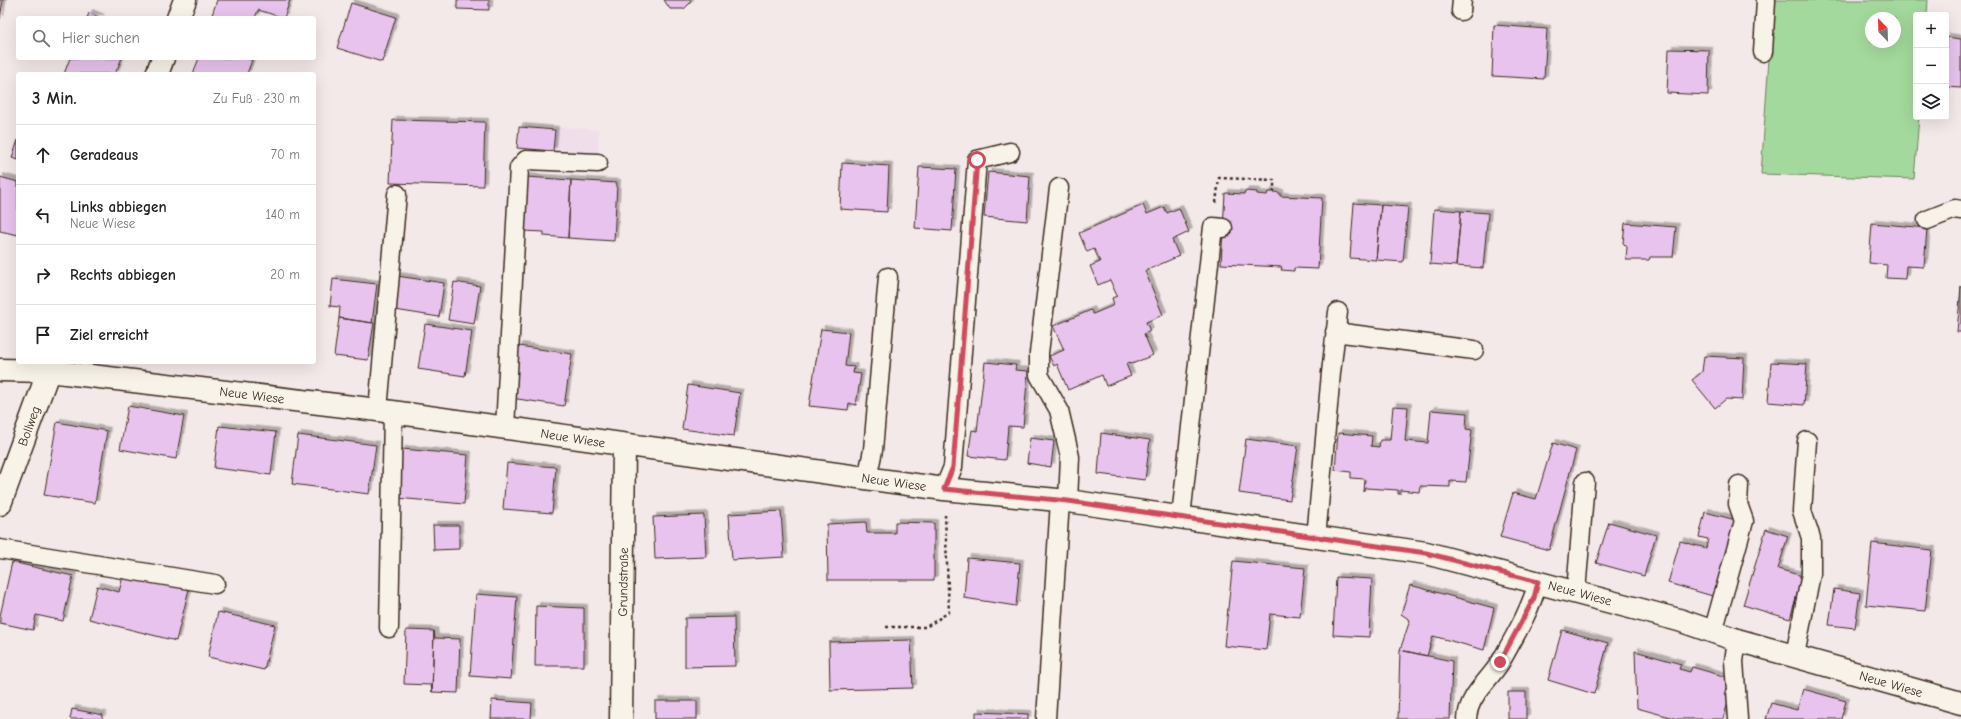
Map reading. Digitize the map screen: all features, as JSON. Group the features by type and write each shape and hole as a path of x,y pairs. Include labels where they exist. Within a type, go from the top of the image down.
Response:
{"street":[{"path":"179,16 185,0"},
{"path":"158,72 162,60"},
{"name":"Neue Wiese","path":"0,370 50,367 505,428 624,446 867,479 944,489 1064,501 1426,553 1679,620 1737,640 1795,655 1961,703"},
{"name":"Bollweg","path":"0,504 7,464 50,367"},
{"name":"Grundstraße","path":"621,719 624,446"}],"lane":[{"path":"1763,52 1766,0"},
{"path":"944,489 953,467 977,160 1010,152"},
{"path":"505,428 519,168 526,160 598,163"},
{"path":"1046,719 1064,501 1070,457 1059,410 1039,375 1039,353 1059,188"},
{"path":"389,628 385,412 397,194"},
{"path":"1927,220 1955,209 1961,210"},
{"path":"1181,517 1218,228"},
{"path":"867,479 873,450 888,277"},
{"path":"1316,538 1338,312"},
{"path":"1335,332 1474,350"},
{"path":"1795,655 1811,574 1811,538 1802,511 1807,441"},
{"path":"1576,592 1585,482"},
{"path":"1713,632 1744,521 1738,504 1739,486"},
{"path":"0,549 215,584"},
{"path":"1467,719 1476,695 1500,662 1534,598 1538,582"},
{"path":"1737,640 1734,661 1738,719"}],"path":[{"path":"1218,228 1219,178 1274,180 1274,192"},
{"path":"886,627 926,627 949,612 944,489"}],"shaded area":[{"path":"556,127 599,130 597,169 552,165"}],"green space":[{"path":"1773,0 1928,0 1927,12 1913,12 1913,120 1919,120 1914,179 1761,174"}],"building":[{"path":"0,0 3,0 0,19"},
{"path":"217,0 290,0 285,16 278,16 258,10 256,16 212,15"},
{"path":"457,0 489,0 489,10 457,9"},
{"path":"664,0 691,0 684,9 670,9"},
{"path":"351,3 396,17 382,62 337,48"},
{"path":"89,13 96,16 88,16"},
{"path":"1494,25 1547,29 1544,79 1492,76"},
{"path":"1949,37 1961,39 1961,88 1949,87"},
{"path":"1669,49 1709,50 1708,95 1667,93"},
{"path":"69,60 121,60 116,72 65,72"},
{"path":"198,60 252,60 248,72 194,72"},
{"path":"393,120 485,122 483,186 390,183"},
{"path":"519,127 555,130 553,151 517,148"},
{"path":"16,146 16,159 12,158"},
{"path":"842,163 889,166 887,212 840,209"},
{"path":"919,167 956,169 952,231 915,228"},
{"path":"988,172 1030,176 1027,221 984,217"},
{"path":"0,177 16,181 16,235 0,231"},
{"path":"526,177 571,180 568,238 544,236 544,232 523,231"},
{"path":"571,180 617,183 614,241 568,238"},
{"path":"1245,191 1267,195 1268,192 1274,192 1280,193 1280,196 1322,198 1318,269 1294,268 1294,271 1281,270 1282,267 1221,264 1225,193 1244,194"},
{"path":"1354,203 1381,205 1376,260 1350,258"},
{"path":"1143,205 1147,214 1164,207 1167,213 1179,208 1189,232 1172,240 1179,256 1145,271 1163,315 1146,322 1150,331 1144,334 1153,355 1132,364 1130,362 1126,364 1131,376 1106,386 1102,375 1068,390 1057,364 1054,366 1049,356 1064,350 1053,326 1091,310 1093,314 1114,305 1112,298 1117,296 1110,280 1098,285 1090,266 1100,262 1094,249 1087,252 1079,233"},
{"path":"1381,205 1408,207 1403,262 1376,260"},
{"path":"1434,209 1461,211 1456,266 1430,264"},
{"path":"1461,211 1488,213 1483,268 1456,266"},
{"path":"1625,223 1676,227 1673,257 1650,257 1649,260 1626,260 1627,247 1623,243"},
{"path":"1872,223 1927,228 1924,267 1906,266 1905,279 1886,278 1887,265 1869,263"},
{"path":"397,276 444,283 439,317 395,310"},
{"path":"333,279 377,284 372,323 339,318 340,307 330,306"},
{"path":"454,282 480,286 474,324 448,320"},
{"path":"1961,286 1961,332 1957,332"},
{"path":"339,318 374,323 368,360 334,356"},
{"path":"425,324 472,331 465,376 418,369"},
{"path":"821,329 849,332 845,366 854,367 853,373 861,374 856,405 849,403 848,410 809,406"},
{"path":"519,346 572,354 564,406 511,398"},
{"path":"1704,356 1744,358 1742,400 1726,399 1715,408 1692,380 1702,372"},
{"path":"985,362 1016,365 1015,370 1028,371 1023,427 1008,426 1005,460 968,456 972,430 977,431"},
{"path":"1771,362 1807,364 1804,405 1768,402"},
{"path":"688,385 740,393 734,436 682,429"},
{"path":"128,406 184,416 176,459 120,449"},
{"path":"1393,406 1408,407 1405,441 1428,443 1431,410 1467,413 1466,429 1472,430 1466,482 1450,481 1450,487 1420,486 1419,492 1400,490 1400,494 1398,494 1398,490 1366,488 1364,492 1365,479 1351,478 1351,472 1335,470 1338,433 1372,436 1371,446 1379,447 1380,440 1390,440"},
{"path":"57,422 107,431 95,503 44,495"},
{"path":"219,426 276,432 271,475 214,468"},
{"path":"1101,433 1150,440 1145,480 1098,474"},
{"path":"298,435 376,445 369,494 292,484"},
{"path":"1030,438 1054,441 1051,467 1027,463"},
{"path":"1246,439 1298,446 1290,500 1239,493"},
{"path":"1553,443 1576,450 1549,550 1500,537 1513,493 1536,499"},
{"path":"402,449 468,455 464,504 397,498"},
{"path":"507,463 556,467 552,513 503,509"},
{"path":"781,511 784,557 732,560 729,514"},
{"path":"1705,512 1736,520 1716,597 1668,583 1680,541 1706,548 1708,539 1699,537"},
{"path":"704,515 706,557 655,559 653,517"},
{"path":"866,522 867,533 895,533 895,522 934,523 934,580 828,580 827,524"},
{"path":"1609,522 1656,535 1644,576 1596,563"},
{"path":"433,525 459,525 459,549 434,550"},
{"path":"1766,529 1788,536 1778,569 1802,576 1790,619 1743,605"},
{"path":"1872,543 1932,550 1925,611 1866,605"},
{"path":"967,558 1020,563 1016,606 964,598"},
{"path":"1233,561 1305,568 1300,617 1270,614 1266,650 1224,646"},
{"path":"12,562 73,576 63,621 36,615 33,630 0,623 0,616"},
{"path":"124,572 189,589 176,641 89,619 97,586 119,592"},
{"path":"1336,577 1372,579 1369,637 1333,635"},
{"path":"1410,585 1494,608 1484,650 1433,636 1427,656 1400,650 1410,620 1401,614"},
{"path":"1834,589 1860,593 1855,628 1829,625"},
{"path":"476,594 517,597 511,679 470,676"},
{"path":"536,606 584,608 584,666 535,666"},
{"path":"218,612 275,625 264,670 208,657"},
{"path":"734,617 735,666 685,667 685,618"},
{"path":"406,630 434,631 432,692 431,685 404,684"},
{"path":"1562,630 1608,643 1594,694 1548,680"},
{"path":"434,631 435,638 460,639 458,693 432,692"},
{"path":"911,640 913,688 830,690 829,642"},
{"path":"1400,650 1452,661 1450,719 1398,719"},
{"path":"1635,651 1681,664 1679,669 1690,672 1692,667 1730,678 1724,694 1730,696 1723,719 1677,719 1637,708"},
{"path":"1803,689 1846,701 1841,719 1766,719 1771,703 1797,710"},
{"path":"1508,692 1526,692 1526,719 1508,719"},
{"path":"492,700 532,703 531,719 491,719"},
{"path":"655,701 697,701 697,719 655,719"},
{"path":"72,709 103,715 102,719 70,719"},
{"path":"976,712 1028,714 1028,719 976,719"}],"route":[{"path":"977,160 953,467 944,489 1068,501 1426,553 1538,582 1534,598 1500,662"}]}
